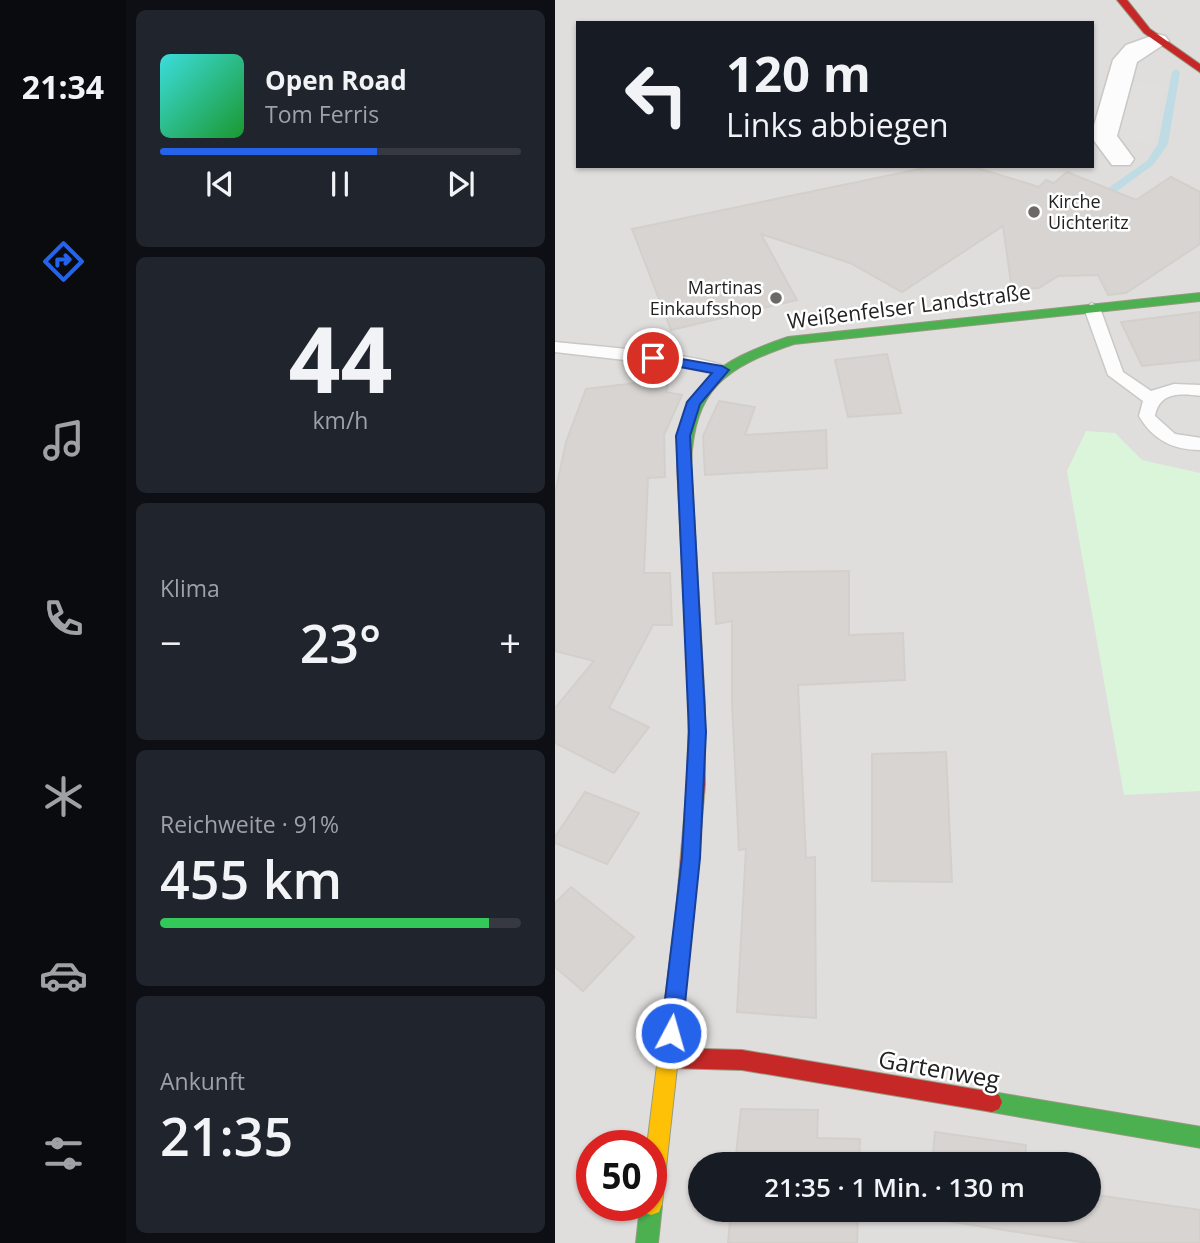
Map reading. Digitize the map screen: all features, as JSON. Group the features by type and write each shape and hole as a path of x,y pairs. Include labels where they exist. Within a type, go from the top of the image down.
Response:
{"main road":[{"path":"1122,0 1130,14 1157,41 1200,70"},
{"name":"Weißenfelser Landstraße","path":"660,1130 691,858 696,784 697,706 683,436 694,402 722,370 763,348 820,335 1200,296"},
{"name":"Gartenweg","path":"669,1058 742,1060 1200,1138"},
{"name":"Weißenfelser Landstraße","path":"647,1243 649,1221"}],"street":[{"path":"1121,159 1104,136 1125,60 1134,50 1157,41"}],"lane":[{"path":"1092,308 1116,375 1151,399"},
{"path":"555,347 677,360 722,370"},
{"path":"1200,391 1171,388 1151,399 1147,416 1159,433 1184,443 1200,444"}],"shaded area":[{"path":"555,0 1200,0 1200,1243 555,1243"},
{"path":"1120,80 1164,85 1154,145 1104,136"}],"green space":[{"path":"1086,431 1115,433 1142,460 1200,473 1200,791 1124,795 1067,471"}],"building":[{"path":"924,168 977,168 1039,187 1046,180 1054,183 1067,172 1136,200 1171,177 1200,192 1200,244 1126,293 1108,295 1098,275 1058,276 1039,288 1012,290 1003,226 902,292 850,263 761,234 797,300 671,330 632,229"},
{"path":"1200,312 1200,360 1142,366 1121,322"},
{"path":"887,354 901,413 848,417 835,360"},
{"path":"670,379 666,392 682,395 664,435 665,477 648,478 644,573 670,573 672,625 653,625 609,708 649,727 614,773 555,743 555,708 594,661 555,651 555,494 566,442 586,389"},
{"path":"719,401 755,407 745,435 826,430 827,468 705,475 703,436"},
{"path":"849,571 849,635 903,633 905,680 798,685 806,858 815,857 816,1018 737,1012 746,849 739,850 732,702 732,621 716,624 713,573"},
{"path":"946,752 952,882 872,881 872,754"},
{"path":"585,792 639,813 607,864 555,843 555,837"},
{"path":"571,887 634,937 583,991 555,967 555,903"},
{"path":"741,1109 818,1110 817,1138 860,1139 859,1152 736,1152"},
{"path":"935,1132 1026,1145 1026,1152 933,1152"},
{"path":"1101,1196 1200,1210 1200,1243 1088,1243 953,1222 1101,1222"},
{"path":"730,1222 858,1222 857,1243 728,1243"}],"waterway":[{"path":"1098,200 1150,163 1163,144 1176,72"}],"traffic: fast":[{"path":"684,464 685,438 690,415 713,381 748,357 793,340 1201,297"},
{"path":"992,1102 1201,1138"},
{"path":"647,1243 649,1221"}],"traffic: slow":[{"path":"660,1130 685,912"}],"traffic: jam":[{"path":"1122,0 1147,31 1201,70"},
{"path":"684,464 697,706 696,784 685,912"},
{"path":"669,1058 742,1060 992,1102"}],"place":[{"name":"Kirche Uichteritz","path":"1034,212"},
{"name":"Martinas Einkaufsshop","path":"776,298"}],"route":[{"path":"653,358 677,360 722,370 694,402 683,436 697,706 696,784 691,858 671,1033"}]}
